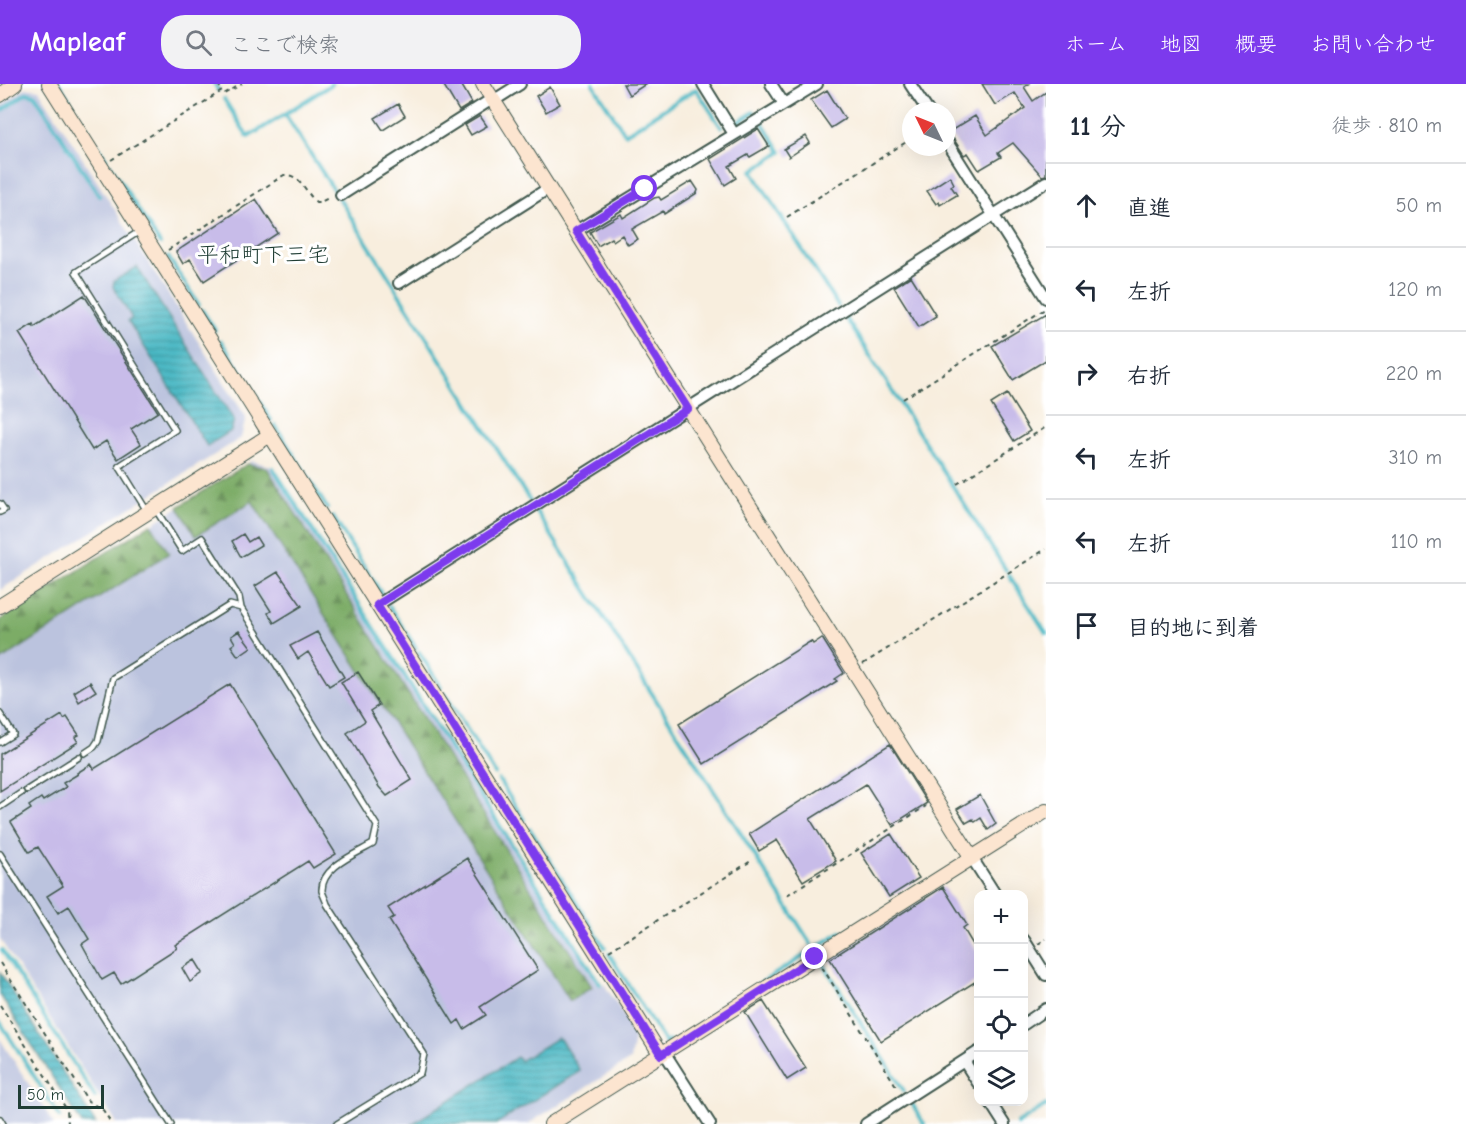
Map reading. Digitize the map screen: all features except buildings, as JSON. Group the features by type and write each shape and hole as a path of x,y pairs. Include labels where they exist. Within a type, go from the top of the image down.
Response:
{"street":[{"path":"0,95 15,84"},
{"path":"49,84 599,957 710,1124"},
{"path":"483,84 992,890"},
{"path":"341,195 520,84"},
{"path":"703,84 734,134"},
{"path":"771,84 784,104"},
{"path":"576,231 817,84"},
{"path":"910,84 921,102"},
{"path":"956,156 1046,298"},
{"path":"377,605 1046,182"},
{"path":"399,283 549,188"},
{"path":"0,606 270,435"},
{"path":"551,1124 1046,811"},
{"path":"1026,944 1046,975"},
{"path":"1028,1021 1046,1010"},
{"path":"866,1124 974,1055"},
{"path":"964,1061 974,1077"},
{"path":"993,1106 1004,1124"}],"lane":[{"path":"141,230 76,272 175,430 119,466 182,551 202,538 239,597 241,608 377,826 373,844 335,867 325,878 322,891 327,904 424,1054 420,1073 338,1124"},
{"path":"0,504 4,510 0,512"},
{"path":"0,807 94,747 98,741 113,678 230,605 241,608"},
{"path":"0,714 13,734 0,742"},
{"path":"0,854 171,1124"},
{"path":"0,1119 3,1124"}],"path":[{"path":"218,84 224,94 242,84"},
{"path":"101,166 222,91"},
{"path":"787,217 902,145"},
{"path":"158,256 284,175 297,177 308,195 316,202 321,202 339,193 341,195"},
{"path":"903,399 1046,309"},
{"path":"957,484 1046,427"},
{"path":"853,671 1046,549"},
{"path":"787,895 935,800"},
{"path":"599,957 751,861"},
{"path":"815,957 904,1100"},
{"path":"0,963 88,1101 103,1110 112,1124"},
{"path":"0,1005 67,1110 68,1124"}],"shaded area":[{"path":"25,88 39,90 246,417 241,438 0,590 0,107"},
{"path":"252,461 270,466 599,986 604,984 635,1033 630,1060 528,1124 117,1124 0,939 0,620"},
{"path":"0,1039 54,1124 0,1124"}],"green space":[{"path":"247,464 267,468 592,987 570,1001 252,501 196,536 178,507"},
{"path":"151,524 169,553 0,661 0,620"}],"water":[{"path":"137,267 234,420 231,431 207,446 128,321 132,318 113,287 114,281"},
{"path":"0,972 96,1124 82,1124 0,995"},
{"path":"557,1038 560,1039 580,1071 496,1124 412,1124 517,1057 520,1061"}],"waterway":[{"path":"59,84 73,106"},
{"path":"215,84 218,90"},
{"path":"285,114 332,84"},
{"path":"593,84 625,134 696,89 721,127"},
{"path":"0,112 26,93 35,95 99,196"},
{"path":"224,99 248,137 285,114 335,192"},
{"path":"737,123 754,112"},
{"path":"79,117 87,129"},
{"path":"762,122 781,152 752,171 838,306"},
{"path":"95,142 106,159"},
{"path":"110,165 160,244"},
{"path":"338,197 394,285"},
{"path":"168,257 199,305"},
{"path":"395,288 530,501"},
{"path":"202,310 215,330"},
{"path":"844,315 1006,570"},
{"path":"221,341 271,420"},
{"path":"275,425 327,508"},
{"path":"273,468 600,984"},
{"path":"536,511 811,944"},
{"path":"333,517 381,593"},
{"path":"1009,575 1046,633"},
{"path":"389,606 416,648"},
{"path":"419,652 441,687"},
{"path":"445,694 495,774"},
{"path":"499,780 524,820"},
{"path":"530,829 605,948"},
{"path":"817,947 841,932"},
{"path":"2,950 95,1097"},
{"path":"726,1005 810,952"},
{"path":"609,954 666,1044 669,1041"},
{"path":"824,965 904,1091"},
{"path":"0,1022 60,1117"},
{"path":"911,1102 924,1124"},
{"path":"1017,1124 1046,1105"}],"district":[{"name":"平和町下三宅","path":"263,254"}],"route":[{"path":"645,189 576,231 688,409 377,605 661,1055 815,957"}]}
